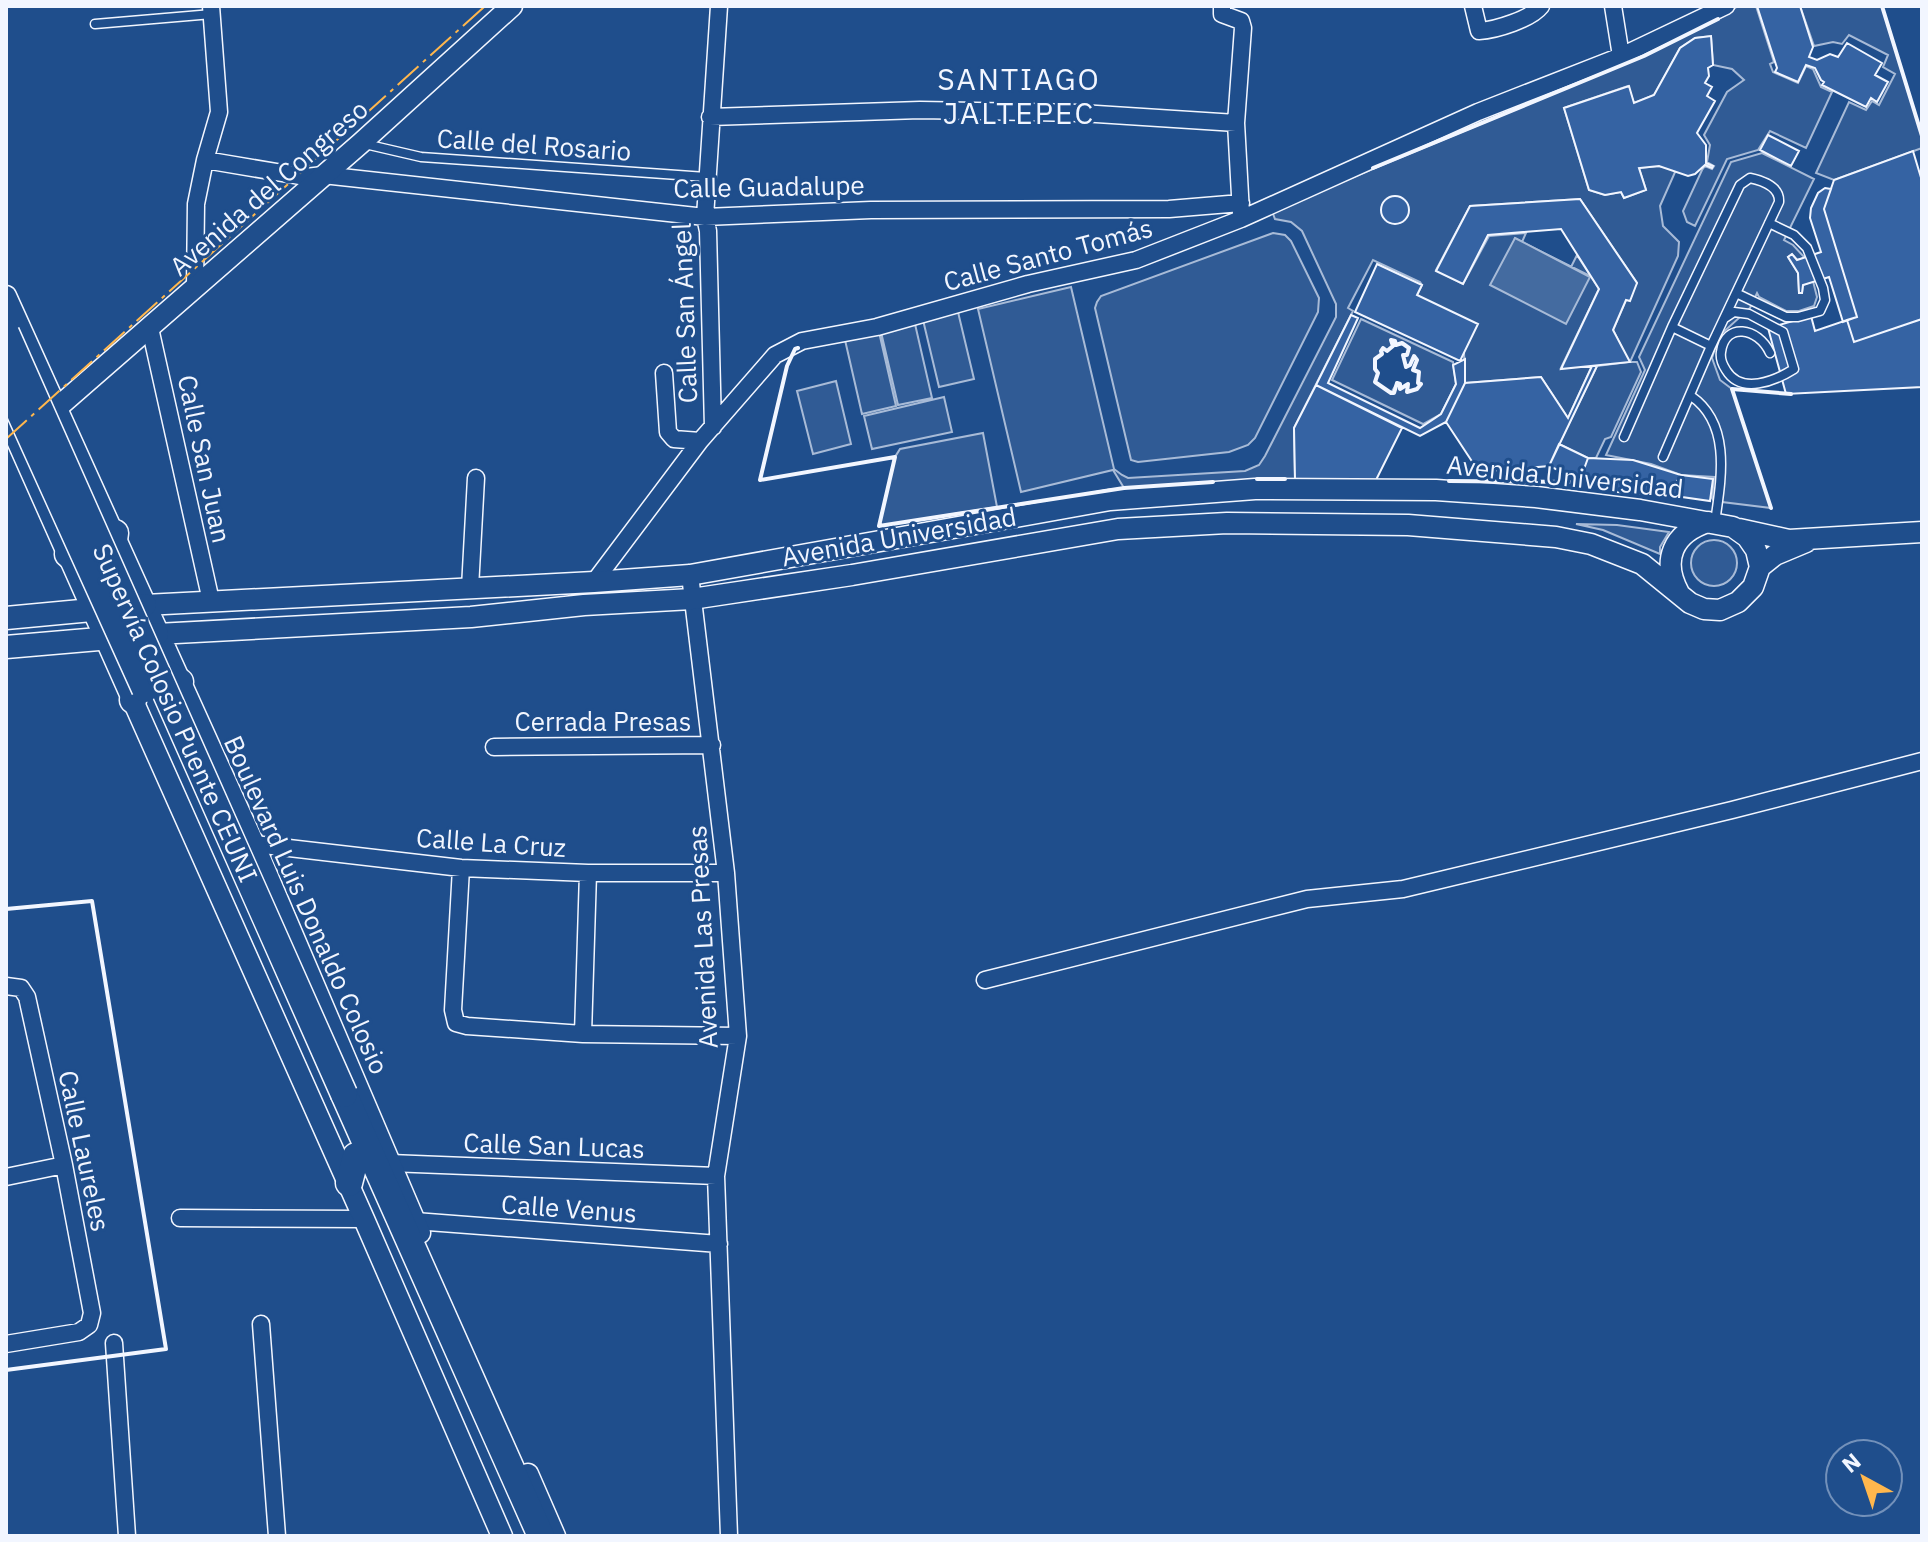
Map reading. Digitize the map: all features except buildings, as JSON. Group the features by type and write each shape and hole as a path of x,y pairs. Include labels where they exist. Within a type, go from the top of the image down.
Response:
{"main road":[{"name":"Supervía Colosio Puente CEUNI","path":"6,333 337,1097"},
{"name":"Supervía Colosio Puente CEUNI","path":"6,382 337,1097"},
{"path":"68,554 78,564 87,567 103,564 113,547 115,533"},
{"name":"Avenida Universidad","path":"6,618 145,605"},
{"name":"Avenida Universidad","path":"6,647 157,634"},
{"path":"133,700 138,681 152,671 163,672 180,682"},
{"path":"337,1097 372,1157 541,1536"},
{"path":"349,1183 372,1157"},
{"path":"372,1157 526,1536"}],"street":[{"name":"Avenida del Congreso","path":"58,407 361,143 512,6"},
{"name":"Calle San Ángel","path":"713,427 708,231 705,217 719,6"},
{"path":"1222,6 1222,14 1241,21 1243,28 1236,123 1241,211"},
{"path":"1473,6 1479,31 1532,14 1541,6"},
{"path":"1613,6 1621,56"},
{"name":"Calle Santo Tomás","path":"594,582 700,441 785,347 877,327 1028,284 1136,260 1241,211 1621,56 1726,6"},
{"path":"195,287 196,204 219,112 212,10"},
{"path":"710,117 920,110 1081,113 1236,123"},
{"name":"Calle Guadalupe","path":"205,160 306,177 323,175 705,217 871,210 1241,211"},
{"name":"Boulevard Luis Donaldo Colosio","path":"6,296 254,844 372,1157 415,1221 555,1536"},
{"name":"Calle San Juan","path":"150,328 211,601"},
{"path":"664,373 668,432 674,439 700,441"},
{"path":"6,416 14,456 68,554 349,1183 502,1536"},
{"path":"470,588 476,478"},
{"name":"Avenida Universidad","path":"145,605 690,575 1124,499 1255,489 1436,490 1598,499 1642,505 1789,540 1922,532"},
{"name":"Avenida Universidad","path":"157,634 471,617 584,605 692,599 1118,529 1227,523 1408,525 1556,537 1621,554 1642,564 1704,609 1720,610 1738,602 1753,587 1760,567 1775,555 1818,539"},
{"path":"1681,595 1673,581 1670,566 1672,550 1679,538 1693,527 1719,524 1747,537 1756,550 1760,567"},
{"name":"Avenida Las Presas","path":"690,575 726,873 738,1036 716,1176 729,1536"},
{"name":"Cerrada Presas","path":"494,747 712,745"},
{"path":"985,980 1307,899 1403,889 1922,761"},
{"name":"Calle La Cruz","path":"254,844 461,868 588,873 726,873"},
{"path":"461,868 453,1010 456,1023 583,1034 738,1036"},
{"path":"583,1034 588,873"},
{"name":"Calle Laureles","path":"6,1344 79,1332 89,1325 92,1313 27,997 14,987"},
{"name":"Calle San Lucas","path":"372,1157 716,1176"},
{"path":"6,1177 64,1165"},
{"path":"180,1218 364,1219"},
{"name":"Calle Venus","path":"415,1221 719,1244"},
{"path":"261,1324 277,1536"},
{"path":"114,1343 127,1536"}],"lane":[{"path":"95,24 212,10"},
{"name":"Calle del Rosario","path":"361,143 421,157 706,177"},
{"path":"1624,437 1740,185 1747,179 1756,179 1774,188 1779,194 1779,202 1663,457"},
{"path":"1736,293 1786,317 1820,311 1825,300 1823,288 1807,248 1794,235 1769,223"},
{"path":"1724,319 1734,312 1749,314 1783,332 1794,369 1777,380 1747,384 1729,375 1720,355 1723,344 1732,335 1742,331 1759,336 1770,353"},
{"path":"1672,327 1711,346"},
{"path":"1691,396 1707,410 1719,442 1723,465 1719,524"}],"shaded area":[{"path":"1738,6 1756,6 1774,62 1770,64 1773,72 1798,83 1806,66 1813,69 1821,87 1832,92 1806,148 1770,131 1758,150 1727,159 1695,226 1687,222 1683,211 1702,170 1705,166 1712,169 1714,166 1707,162 1710,145 1704,135 1727,92 1744,80 1732,69 1713,65 1711,36 1695,38 1680,48 1654,95 1634,103 1628,86 1564,108 1589,190 1605,195 1621,192 1624,198 1646,190 1639,168 1659,166 1676,170 1660,206 1663,226 1679,242 1678,256 1630,362 1637,362 1641,372 1611,437 1605,439 1596,458 1588,458 1559,444 1597,366 1629,362 1613,330 1637,283 1580,199 1470,206 1436,270 1463,284 1489,236 1526,233 1522,242 1571,267 1577,255 1599,289 1561,368 1592,366 1568,418 1541,377 1465,383 1464,352 1417,295 1422,285 1420,282 1373,260 1348,308 1353,311 1294,428 1295,479 1124,488 1113,470 1021,492 978,309 1071,287 1114,469 1122,475 1128,478 1245,471 1259,465 1265,456 1336,317 1336,304 1302,231 1291,222 1275,219 1272,211 1644,56 1719,19"},
{"path":"1800,6 1882,6 1922,136 1922,148 1834,180 1816,173 1849,102 1866,110 1872,101 1879,105 1895,74 1883,67 1888,55 1849,35 1842,44 1833,42 1814,46"},
{"path":"1762,153 1814,179 1784,240 1805,258 1797,260 1792,254 1788,257 1798,273 1799,293 1802,293 1803,285 1813,281 1817,297 1814,306 1786,311 1757,293 1750,308 1719,336 1712,358 1720,380 1732,389 1771,508 1714,501 1714,477 1681,475 1651,464 1606,455 1645,370 1639,357 1731,162"},
{"path":"1273,233 1285,235 1291,241 1319,298 1318,312 1255,438 1248,445 1229,452 1138,462 1131,460 1095,308 1097,302 1101,296"},
{"path":"1515,238 1590,277 1566,324 1490,285"},
{"path":"958,312 974,379 939,387 923,320"},
{"path":"1361,319 1453,362 1456,384 1441,414 1423,424 1332,380","holes":["1391,341 1395,341 1396,345 1405,344 1409,348 1407,355 1403,355 1406,367 1414,357 1417,360 1413,370 1419,372 1418,383 1421,385 1417,389 1408,391 1408,384 1401,388 1397,383 1391,393 1375,382 1378,373 1375,369 1376,359 1383,348 1387,351 1393,346"]},
{"path":"915,324 932,398 898,405 881,332"},
{"path":"879,332 896,406 862,414 845,340"},
{"path":"836,381 851,444 813,454 797,391"},
{"path":"944,397 952,432 872,449 864,416"},
{"path":"983,433 997,507 879,526 895,457 900,449"},
{"path":"1576,524 1617,525 1669,532 1660,547 1660,554 1603,530"},
{"path":"1714,540 1723,541 1730,547 1736,554 1736,572 1730,579 1723,585 1714,586 1705,585 1698,579 1692,572 1691,563 1692,554 1698,547 1705,541"}],"wall":[{"path":"1882,6 1922,136"},
{"path":"1373,168 1644,56 1718,19"},
{"path":"1391,340 1396,345 1402,343 1409,348 1407,355 1403,355 1406,367 1414,356 1417,360 1413,370 1419,372 1418,383 1421,384 1417,389 1407,392 1408,384 1400,389 1397,383 1394,393 1391,393 1375,382 1378,373 1375,359 1382,354 1383,348 1387,351 1393,346 1391,340"},
{"path":"798,348 787,366 760,480 895,457 879,526 1124,488 1213,482"},
{"path":"1771,508 1732,389 1791,394"},
{"path":"1257,479 1285,479"},
{"path":"1449,481 1570,482"},
{"path":"6,909 92,901 166,1349 6,1370"}],"power":[{"path":"6,439 485,6"}],"district":[{"name":"SANTIAGO JALTEPEC","path":"1019,97"}]}
